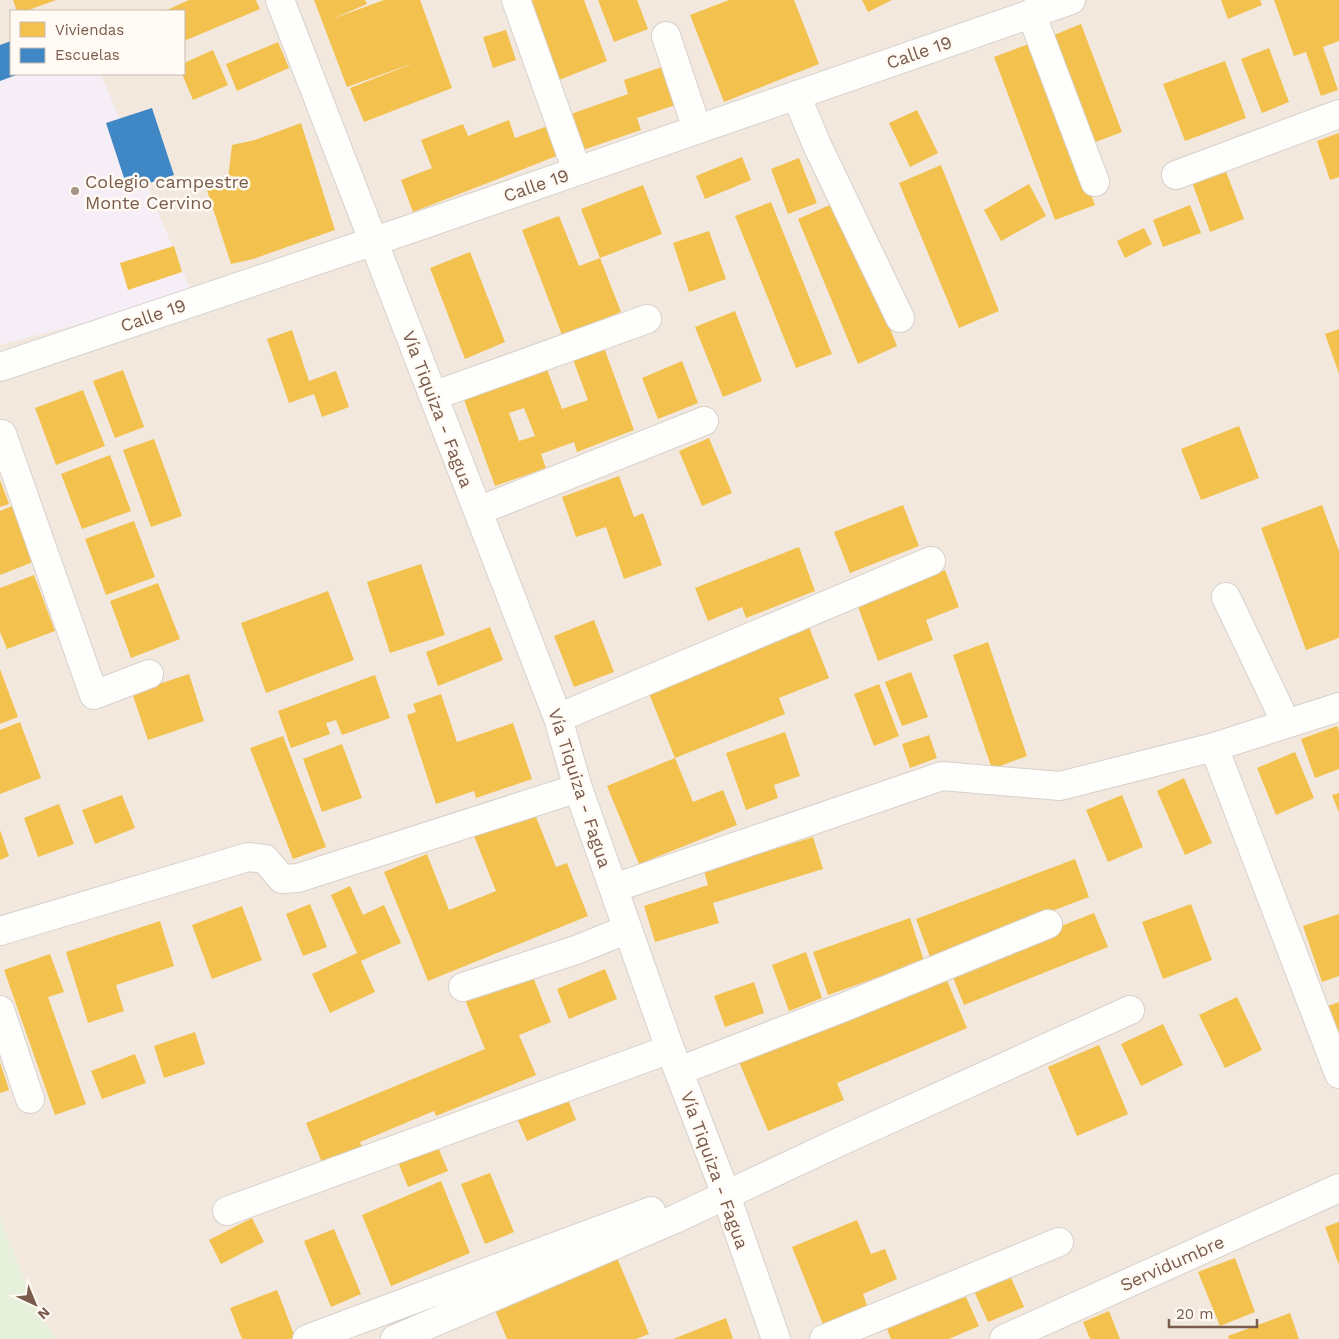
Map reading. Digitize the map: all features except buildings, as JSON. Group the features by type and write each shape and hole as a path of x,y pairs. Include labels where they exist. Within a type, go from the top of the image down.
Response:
{"street":[{"name":"Vía Tiquiza - Fagua","path":"280,0 558,718 578,788 674,1060 724,1190 776,1339"},
{"path":"516,0 577,171"},
{"name":"Calle 19","path":"0,367 373,242 1072,0"},
{"path":"1031,13 1095,182"},
{"path":"666,36 697,129"},
{"path":"796,95 816,145 900,318"},
{"path":"1176,175 1339,114"},
{"path":"433,396 647,319"},
{"path":"478,511 704,421"},
{"path":"0,435 2,434 94,695 149,674"},
{"path":"558,718 932,561"},
{"path":"1226,597 1286,723"},
{"path":"614,888 942,776 1060,786 1214,747 1339,707"},
{"path":"1214,747 1339,1074"},
{"path":"0,931 248,857 265,860 282,879 298,878 578,788"},
{"path":"227,1212 674,1060 842,1008 1048,924"},
{"path":"464,987 576,950 628,929"},
{"path":"0,1010 30,1099"},
{"path":"395,1339 724,1190 839,1142 1130,1010"},
{"name":"Servidumbre","path":"1004,1339 1339,1188"},
{"path":"307,1339 724,1190"},
{"path":"824,1339 1059,1242"}],"shaded area":[{"path":"0,0 1339,0 1339,1339 56,1339 34,1305 0,1217"},
{"name":"Colegio campestre Monte Cervino","path":"10,42 10,75 101,75 192,294 0,345 0,46"}],"green space":[{"path":"0,1217 34,1305 56,1339 0,1339"}],"place":[{"name":"Colegio campestre Monte Cervino","path":"75,191"}]}
